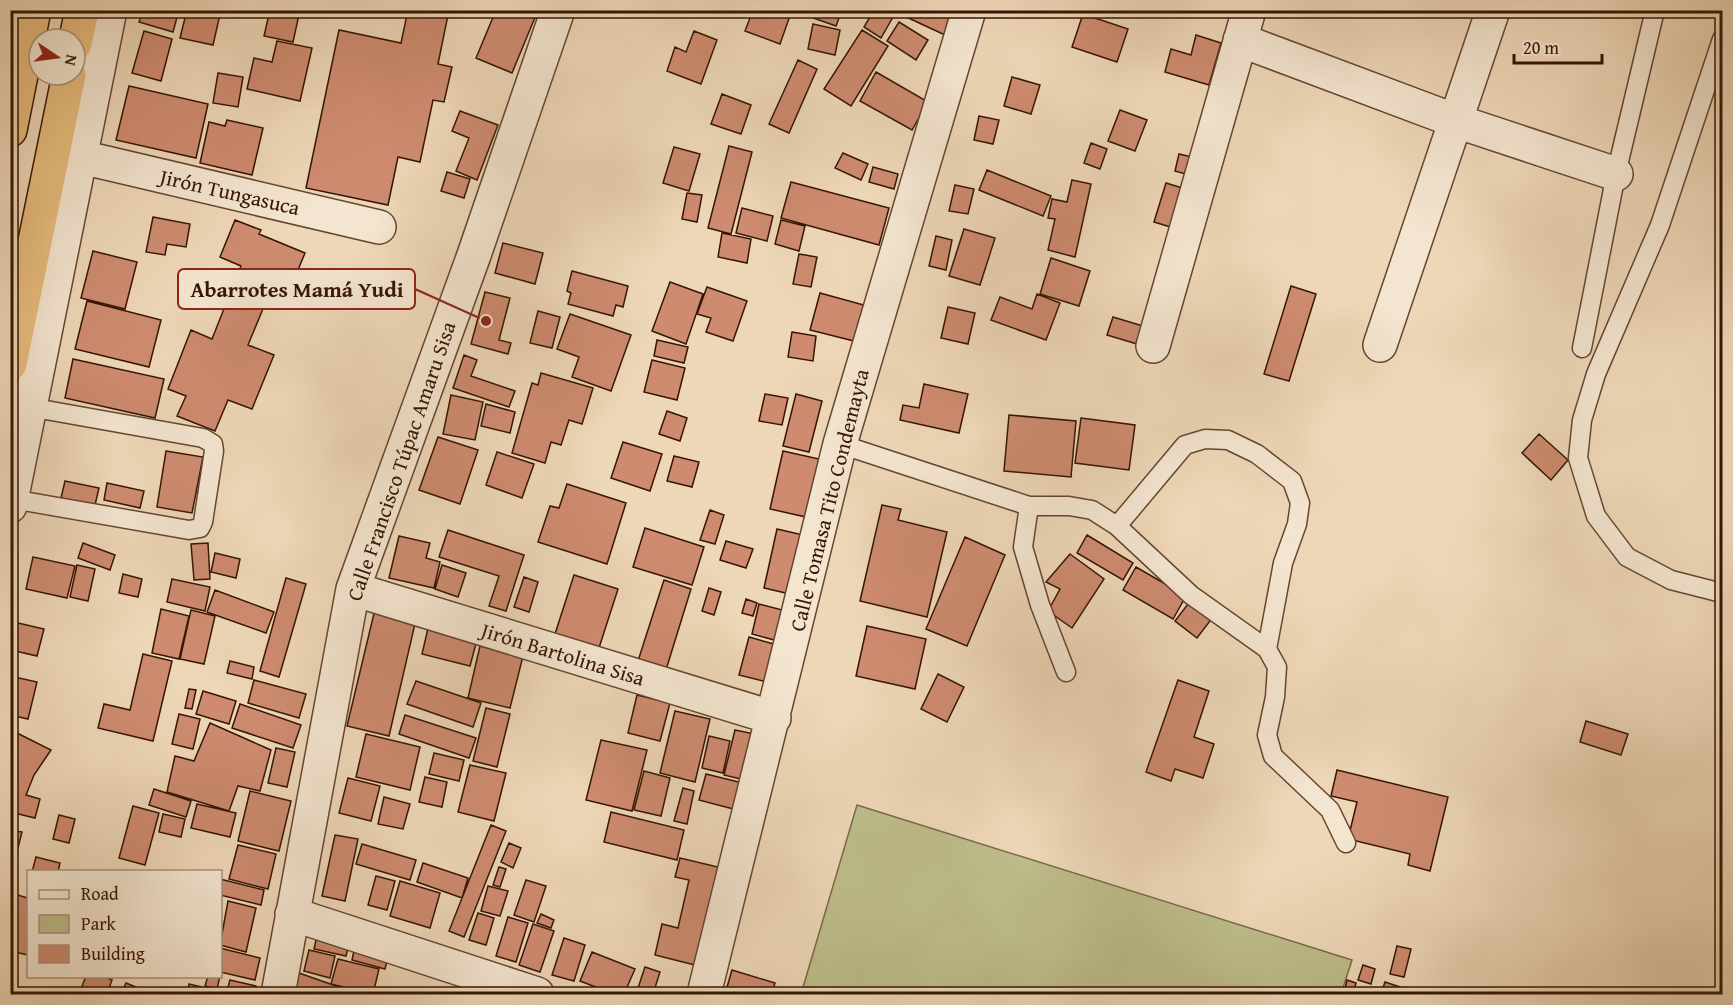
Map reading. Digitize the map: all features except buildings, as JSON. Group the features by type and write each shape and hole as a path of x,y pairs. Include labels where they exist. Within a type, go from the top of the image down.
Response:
{"highway":[{"path":"10,130 34,10"},
{"path":"78,27 82,10"},
{"path":"10,363 67,87"}],"street":[{"path":"11,503 110,10"},
{"name":"Calle Francisco Túpac Amaru Sisa","path":"278,994 353,589 474,255 558,10"},
{"name":"Calle Tomasa Tito Condemayta","path":"704,994 840,444 969,10"},
{"path":"1380,345 1493,10"},
{"path":"1153,346 1244,25 1456,121 1617,174"},
{"name":"Jirón Tungasuca","path":"81,157 379,227"},
{"name":"Jirón Bartolina Sisa","path":"353,589 774,718"},
{"path":"292,914 537,994"}],"lane":[{"path":"1582,348 1617,174 1655,10"},
{"path":"1722,39 1660,225 1596,374 1582,420 1578,458 1596,516 1627,557 1671,580 1722,593"},
{"path":"11,503 189,530 200,528 203,522 214,451 213,444 203,438 29,408"},
{"path":"1117,526 1185,446 1204,439 1228,440 1257,454 1292,481 1300,503 1297,524 1283,563 1267,649"},
{"path":"840,444 1029,506 1069,506 1092,510 1117,526 1191,595 1267,649 1277,667 1275,697 1266,735 1273,756 1330,810 1346,843"},
{"path":"1029,506 1023,548 1040,605 1066,672"}],"green space":[{"path":"857,805 1352,960 1341,994 801,994"}],"railway":[{"path":"10,14 11,10"}],"place":[{"name":"Abarrotes Mamá Yudi","path":"486,321"}]}
